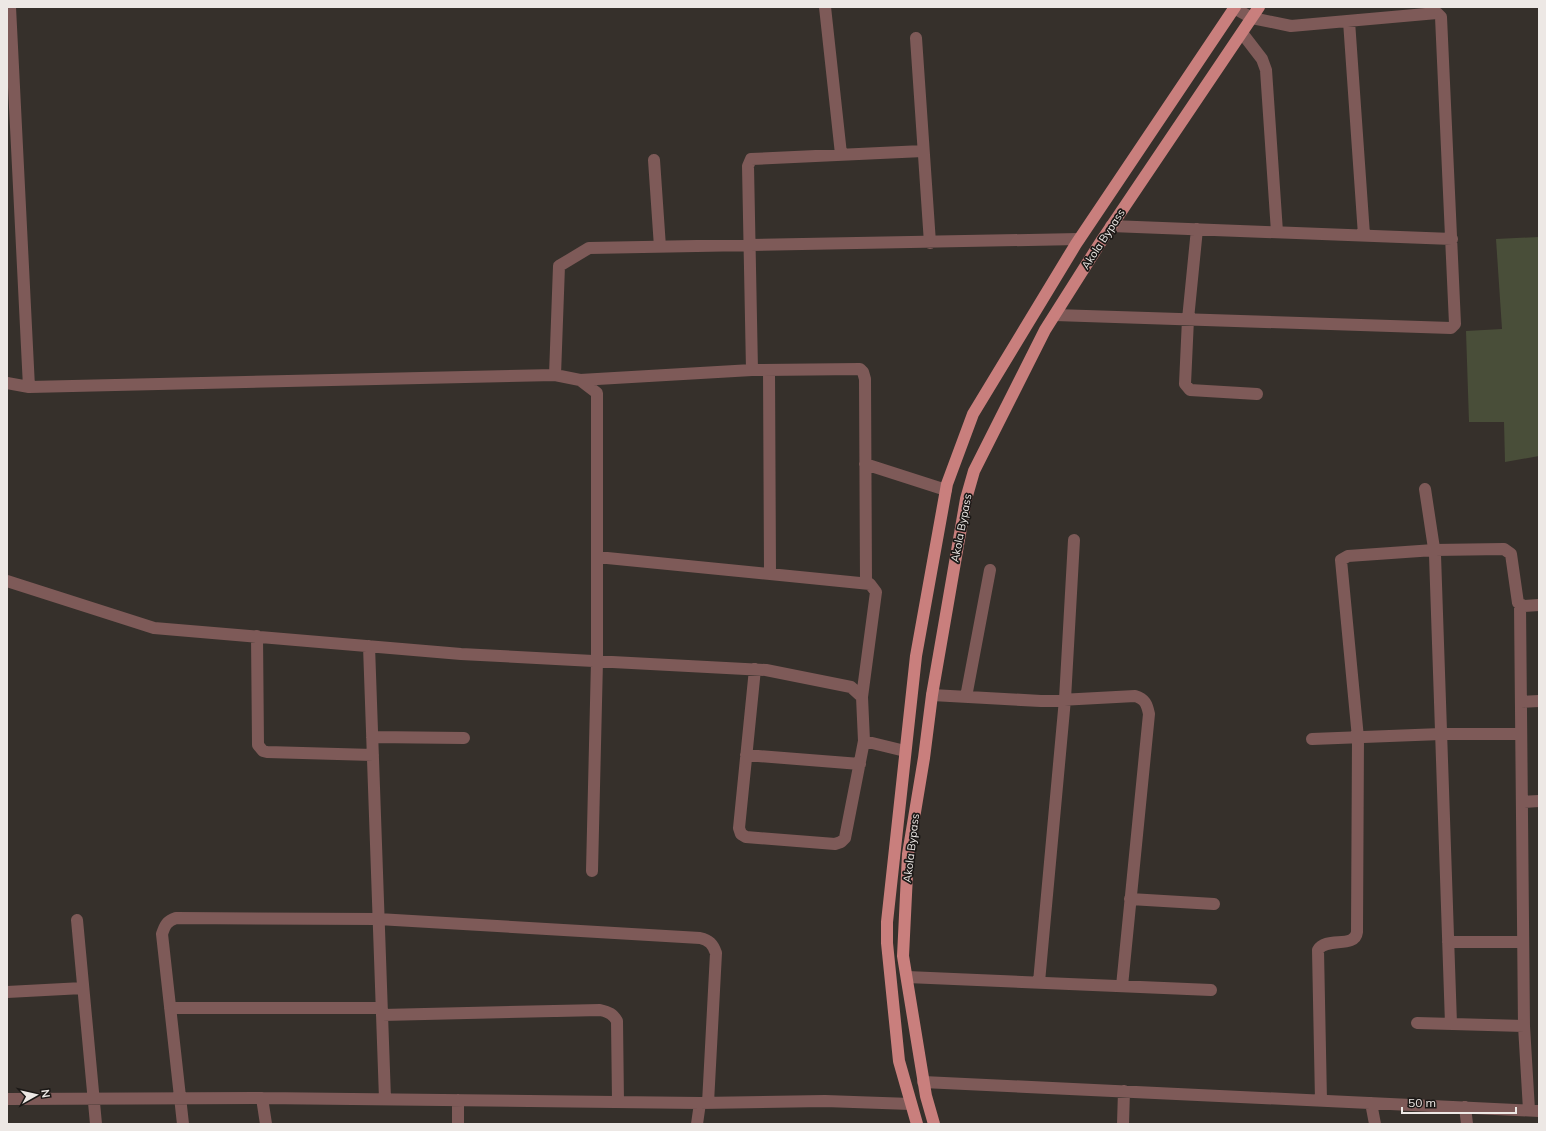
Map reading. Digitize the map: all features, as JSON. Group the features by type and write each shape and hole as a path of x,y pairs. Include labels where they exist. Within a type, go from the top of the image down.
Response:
{"main road":[{"name":"Akola Bypass","path":"934,1124 923,1082 903,956 908,854 924,758 932,695 966,499 974,471 1054,315 1111,226 1259,7"},
{"name":"Akola Bypass","path":"917,1124 899,1061 886,931 915,661 946,490 976,409 1079,239 1234,8"},
{"path":"1065,261 1086,265"}],"street":[{"path":"10,7 9,27 29,387"},
{"path":"825,7 842,154"},
{"path":"1054,315 1454,327 1456,322 1441,17 1437,13 1291,26 1252,18 1234,8"},
{"path":"1349,21 1364,235"},
{"path":"1242,33 1262,59 1266,70 1277,232"},
{"path":"916,38 930,242"},
{"path":"752,370 748,166 751,159 923,150"},
{"path":"654,160 660,247"},
{"path":"1111,226 1452,239"},
{"path":"1197,229 1188,319 1185,384 1190,390 1257,394"},
{"path":"555,375 559,266 589,248 1079,239"},
{"path":"7,383 29,387 555,375 580,380 752,370 860,369 863,372 865,379 866,582"},
{"path":"769,370 770,573"},
{"path":"580,380 597,393 597,661 592,871"},
{"path":"865,464 946,490"},
{"path":"1425,489 1434,550 1451,1024"},
{"path":"1039,982 1065,700 1074,540"},
{"path":"923,1082 1534,1111 1524,1026 1520,605 1518,603 1510,551 1504,549 1434,550 1348,556 1341,560 1358,738 1357,935 1352,940 1324,944 1318,950 1321,1100"},
{"path":"597,557 866,582 874,587 876,592 862,697 864,741 845,838 841,842 835,844 746,837 741,834 739,828 756,669"},
{"path":"966,697 990,570"},
{"path":"7,581 154,628 461,654 756,669 852,687 862,697"},
{"path":"1520,605 1539,605"},
{"path":"257,636 258,745 260,748 267,752 372,755"},
{"path":"369,646 385,1100"},
{"path":"932,695 1041,701 1135,696 1142,698 1147,704 1149,714 1122,986"},
{"path":"1521,702 1539,701"},
{"path":"1312,740 1441,734 1521,734"},
{"path":"372,737 464,738"},
{"path":"864,741 905,751"},
{"path":"746,755 860,764"},
{"path":"1522,802 1539,801"},
{"path":"1130,899 1214,904"},
{"path":"183,1124 162,934 165,925 170,920 176,918 378,919 700,938 707,940 713,945 716,953 704,1103 697,1124"},
{"path":"77,920 96,1124"},
{"path":"1448,942 1523,942"},
{"path":"907,977 1211,990"},
{"path":"7,992 83,988"},
{"path":"170,1008 382,1012 592,1010 608,1012 613,1015 617,1021 618,1102"},
{"path":"1417,1023 1524,1026"},
{"path":"1123,1124 1124,1091"},
{"path":"7,1098 262,1098 704,1103 825,1101 911,1104"},
{"path":"262,1098 266,1124"},
{"path":"458,1100 458,1124"},
{"path":"1371,1103 1375,1124"},
{"path":"1465,1107 1467,1124"}],"green space":[{"path":"1539,237 1539,456 1505,462 1504,422 1469,422 1466,331 1502,329 1496,239"}]}
